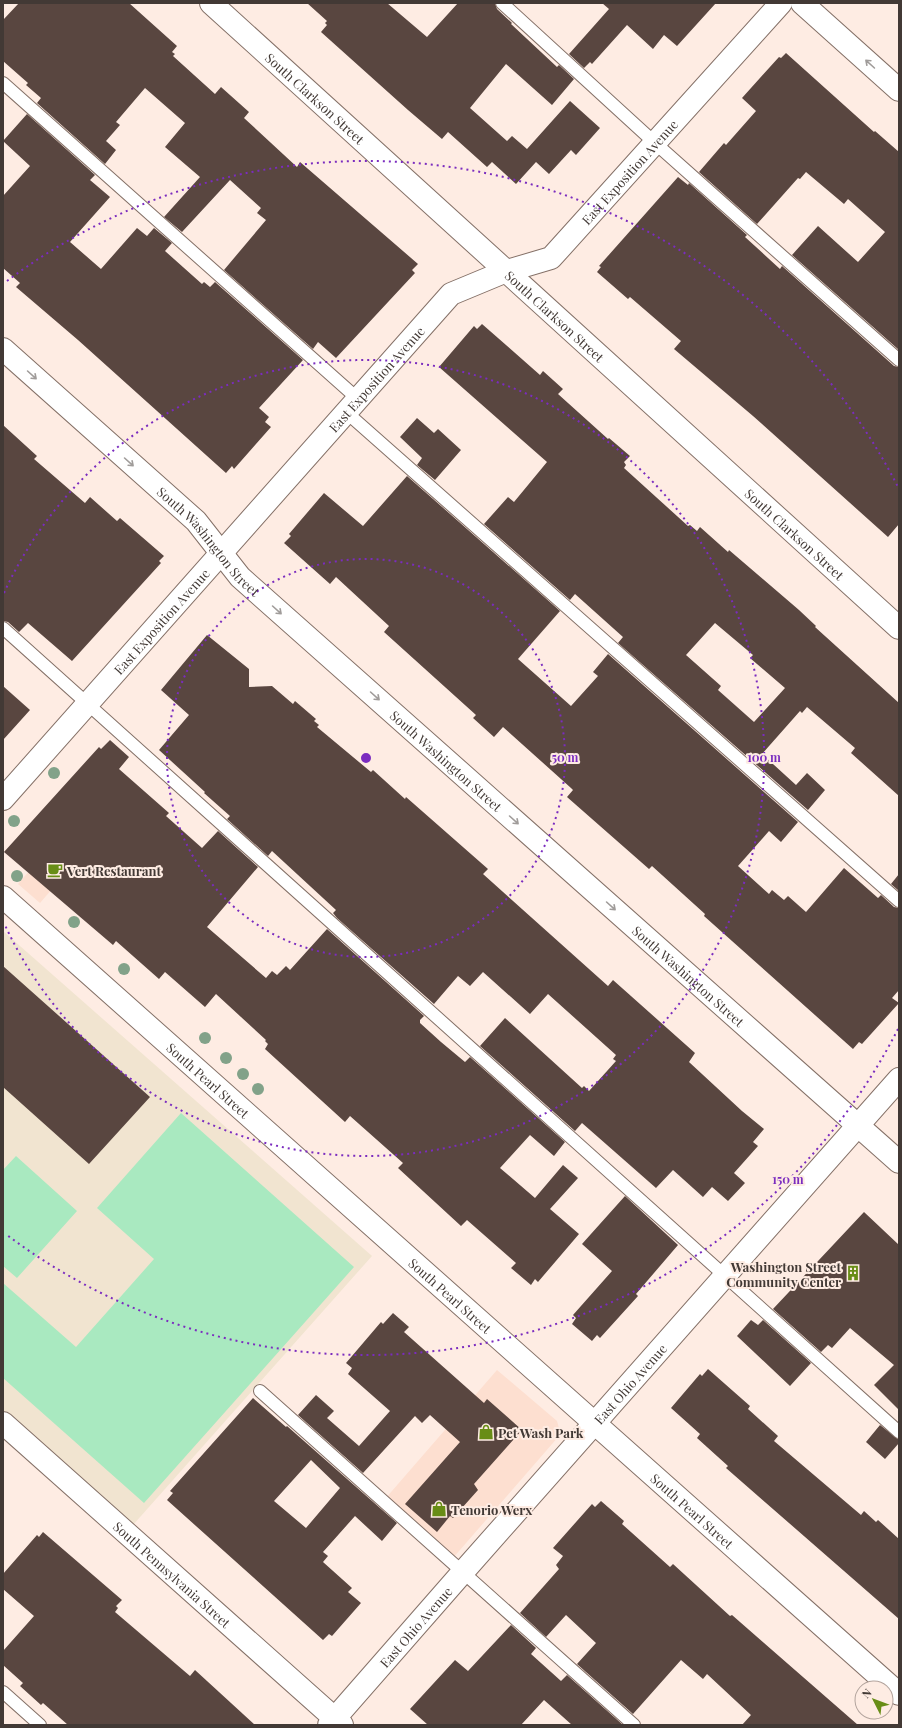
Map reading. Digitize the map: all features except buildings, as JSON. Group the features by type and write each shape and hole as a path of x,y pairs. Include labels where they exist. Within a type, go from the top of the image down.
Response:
{"street":[{"name":"South Clarkson Street","path":"211,3 504,272 899,628"},
{"name":"East Exposition Avenue","path":"3,799 88,705 221,552 451,294 504,272 551,258 781,3"},
{"path":"802,3 899,90"},
{"name":"South Washington Street","path":"3,349 196,521 240,577 899,1162"},
{"name":"South Pearl Street","path":"3,897 899,1694"},
{"name":"East Ohio Avenue","path":"335,1723 462,1573 899,1079"},
{"name":"South Pennsylvania Street","path":"3,1423 335,1723"}],"lane":[{"path":"502,3 655,143 899,360"},
{"path":"3,84 352,406 899,902"},
{"path":"3,628 724,1277 899,1432"},
{"path":"260,1391 634,1725"},
{"path":"3,1692 40,1725"}],"shaded area":[{"path":"70,824 92,843 40,903 18,884"},
{"path":"3,931 372,1256 133,1525 3,1410"},
{"path":"497,1370 557,1421 559,1436 453,1558 385,1499"}],"green space":[{"path":"181,1113 354,1267 144,1503 3,1378 3,1283 76,1347 154,1259 97,1208"},
{"path":"16,1156 77,1211 17,1278 3,1266 3,1170"}],"place":[{"name":"Vert Restaurant","path":"55,870"},
{"name":"Washington Street Community Center","path":"853,1273"},
{"name":"Pet Wash Park","path":"486,1432"},
{"name":"Tenorio Werx","path":"439,1509"}]}
